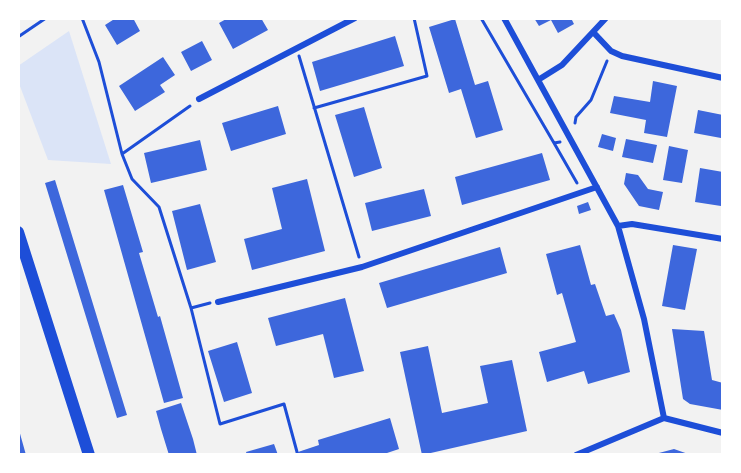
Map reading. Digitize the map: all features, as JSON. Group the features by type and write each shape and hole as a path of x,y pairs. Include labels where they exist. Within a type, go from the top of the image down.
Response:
{"main road":[{"path":"18,232 89,455"}],"street":[{"path":"199,99 355,18"},
{"path":"504,18 618,226 644,318 664,418"},
{"path":"538,80 561,65 606,18"},
{"path":"594,33 611,51 622,56 723,78"},
{"path":"218,302 362,267 597,187"},
{"path":"618,226 632,224 723,239"},
{"path":"580,454 664,418 723,433"}],"path":[{"path":"18,37 46,18"},
{"path":"82,18 99,62 122,154 132,179 159,207 191,308 219,424 284,404 297,452"},
{"path":"314,108 427,76 414,18"},
{"path":"482,18 582,191"},
{"path":"297,50 362,267"},
{"path":"554,143 570,140 576,117 591,100 611,51"},
{"path":"122,154 199,99"},
{"path":"191,308 218,302"}],"shaded area":[{"path":"69,31 111,164 48,160 18,81 18,66"}],"building":[{"path":"116,18 133,18 140,31 117,45 105,25"},
{"path":"228,18 261,18 268,30 233,49 219,23"},
{"path":"534,18 571,18 574,24 558,33 551,20 539,26"},
{"path":"455,19 475,85 488,81 503,130 476,138 461,89 449,93 429,27"},
{"path":"395,36 404,66 320,91 312,62"},
{"path":"202,41 212,60 191,71 181,52"},
{"path":"163,57 175,75 160,85 165,92 135,111 119,86"},
{"path":"653,81 677,86 667,137 644,133 646,120 610,113 614,96 650,102"},
{"path":"278,106 286,134 231,151 222,123"},
{"path":"364,107 382,168 354,177 335,115"},
{"path":"698,110 723,115 721,138 694,133"},
{"path":"602,134 616,138 613,151 598,147"},
{"path":"626,139 657,145 653,163 622,157"},
{"path":"200,140 207,170 151,183 144,153"},
{"path":"669,146 688,150 682,183 663,180"},
{"path":"542,153 550,180 462,205 455,177"},
{"path":"700,168 723,172 721,206 695,202"},
{"path":"626,173 638,175 648,189 663,192 659,210 639,206 624,184"},
{"path":"307,179 325,251 252,270 244,239 282,229 272,188"},
{"path":"55,180 127,415 117,418 45,183"},
{"path":"123,185 143,252 139,253 158,317 160,316 183,398 164,403 104,190"},
{"path":"424,189 431,216 372,231 365,203"},
{"path":"588,202 591,210 579,214 577,206"},
{"path":"200,204 216,262 187,270 172,211"},
{"path":"580,245 591,285 595,284 606,316 614,314 621,330 630,372 588,384 584,371 547,382 539,352 576,342 562,293 557,295 546,254"},
{"path":"673,245 697,249 685,310 662,306"},
{"path":"500,247 507,273 387,308 379,283"},
{"path":"345,298 364,371 334,378 323,334 276,346 268,318"},
{"path":"672,329 704,331 712,380 723,383 723,410 690,404 683,399"},
{"path":"237,342 252,393 224,402 208,351"},
{"path":"428,346 442,413 488,403 480,366 512,360 527,431 422,455 400,352"},
{"path":"181,403 197,455 169,455 161,429 156,411"},
{"path":"390,418 399,449 381,455 289,455 319,445 318,440"},
{"path":"19,430 26,455 18,455"},
{"path":"274,444 278,455 247,455 246,452"},
{"path":"674,449 691,455 655,455 655,454"}]}
